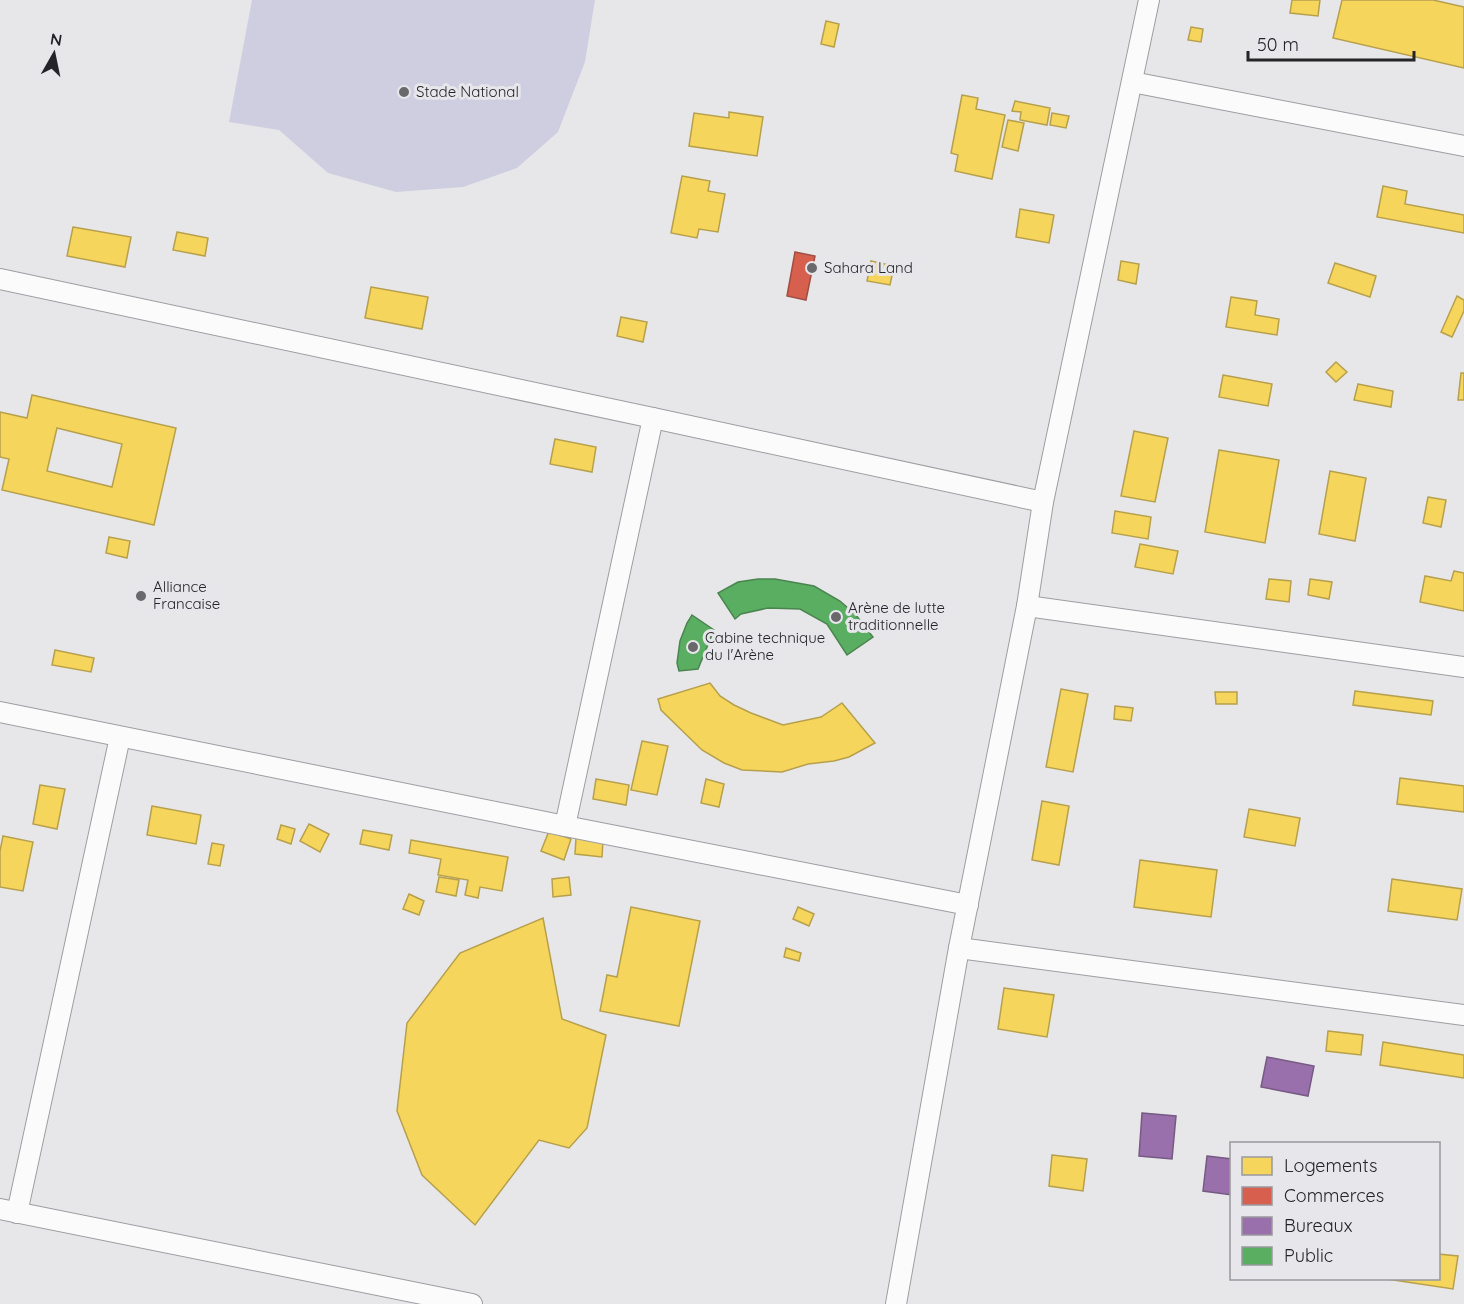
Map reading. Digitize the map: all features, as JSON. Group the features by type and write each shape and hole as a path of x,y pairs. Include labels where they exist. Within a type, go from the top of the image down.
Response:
{"street":[{"path":"896,1304 959,948 1027,606 1043,502 1149,0"},
{"path":"1132,82 1464,146"},
{"path":"0,279 1043,502"},
{"path":"565,826 653,418"},
{"path":"1027,606 1464,667"},
{"path":"0,712 968,905"},
{"path":"120,737 9,1211 472,1304"},
{"path":"959,948 1464,1016"}],"shaded area":[{"name":"Stade National","path":"252,0 595,0 585,62 558,132 517,168 463,187 396,192 328,173 279,130 229,122"}],"building: Logements":[{"path":"1292,0 1320,0 1318,16 1290,13"},
{"path":"1342,0 1433,0 1464,7 1464,68 1333,38"},
{"path":"826,21 839,24 834,47 821,44"},
{"path":"1191,27 1203,29 1201,42 1188,40"},
{"path":"962,95 978,98 976,109 1005,115 992,179 955,171 958,155 951,153"},
{"path":"1015,101 1050,108 1047,125 1020,120 1021,112 1012,111"},
{"path":"729,112 763,117 757,156 689,146 694,113 729,118"},
{"path":"1052,113 1069,116 1066,128 1050,125"},
{"path":"1008,120 1024,123 1018,151 1002,147"},
{"path":"682,176 710,181 708,191 725,194 718,232 699,229 697,238 671,233"},
{"path":"1383,186 1407,191 1405,204 1464,215 1464,233 1377,217"},
{"path":"1020,209 1054,215 1049,243 1016,237"},
{"path":"73,227 131,237 125,267 67,256"},
{"path":"177,232 208,238 205,256 173,250"},
{"path":"871,261 894,266 890,285 867,281"},
{"path":"1121,261 1139,264 1136,284 1118,280"},
{"path":"1335,263 1376,276 1370,297 1328,283"},
{"path":"371,287 428,297 422,329 365,318"},
{"path":"1457,296 1464,300 1464,311 1452,337 1441,332"},
{"path":"1231,297 1257,301 1255,315 1279,319 1277,335 1226,327"},
{"path":"621,317 647,322 643,342 617,336"},
{"path":"1336,362 1347,372 1336,382 1326,372"},
{"path":"1461,373 1464,373 1464,400 1458,400"},
{"path":"1223,375 1272,384 1268,406 1219,397"},
{"path":"1358,384 1393,391 1391,407 1354,400"},
{"path":"32,395 176,428 154,525 2,490 9,459 0,457 0,412 27,418","holes":["57,428 122,444 112,487 47,471"]},
{"path":"1134,431 1168,438 1155,502 1121,496"},
{"path":"555,439 596,447 592,472 550,464"},
{"path":"1219,450 1279,460 1265,543 1205,532"},
{"path":"1330,471 1366,478 1355,541 1319,534"},
{"path":"1428,497 1446,500 1441,527 1423,523"},
{"path":"1115,511 1151,517 1148,539 1112,533"},
{"path":"109,537 130,541 127,558 106,553"},
{"path":"1140,544 1178,551 1173,574 1135,567"},
{"path":"1454,571 1464,573 1464,611 1420,602 1425,576 1451,581"},
{"path":"1269,579 1291,581 1289,602 1266,599"},
{"path":"1310,579 1332,582 1329,599 1308,595"},
{"path":"55,650 94,658 91,672 52,665"},
{"path":"710,683 720,696 734,705 783,725 821,717 842,703 875,743 849,757 808,764 782,772 742,770 702,750 661,710 658,699"},
{"path":"1061,689 1088,694 1073,772 1046,767"},
{"path":"1355,691 1433,701 1431,715 1353,705"},
{"path":"1215,692 1237,692 1237,704 1216,704"},
{"path":"1115,706 1133,708 1131,721 1114,719"},
{"path":"642,741 668,746 657,795 631,790"},
{"path":"1400,778 1464,786 1464,812 1397,804"},
{"path":"596,779 629,785 626,805 593,799"},
{"path":"706,779 724,784 719,807 701,803"},
{"path":"40,785 65,789 57,829 33,824"},
{"path":"1042,801 1069,806 1059,865 1032,860"},
{"path":"152,806 201,815 196,844 147,835"},
{"path":"1249,809 1300,818 1295,846 1244,837"},
{"path":"309,824 329,834 320,852 300,841"},
{"path":"281,825 295,829 291,844 277,839"},
{"path":"363,830 392,835 389,850 360,844"},
{"path":"549,831 571,839 564,860 541,851"},
{"path":"3,836 33,842 23,891 0,887 0,851"},
{"path":"576,838 603,841 602,857 575,854"},
{"path":"411,840 508,857 502,891 480,887 478,898 465,895 468,880 438,875 441,859 409,853"},
{"path":"212,843 224,845 220,866 208,864"},
{"path":"1140,860 1217,870 1211,917 1134,907"},
{"path":"439,877 459,880 456,896 436,892"},
{"path":"569,877 571,895 553,897 552,879"},
{"path":"1392,879 1462,889 1457,920 1388,911"},
{"path":"409,894 424,901 419,915 403,909"},
{"path":"631,907 700,921 679,1026 600,1011 607,975 617,977"},
{"path":"798,907 814,914 809,926 793,919"},
{"path":"543,918 562,1019 606,1035 587,1128 569,1148 539,1140 475,1225 422,1175 397,1111 407,1023 460,953"},
{"path":"786,948 801,953 799,961 784,957"},
{"path":"1004,988 1054,995 1047,1037 998,1029"},
{"path":"1328,1031 1363,1035 1361,1055 1326,1051"},
{"path":"1383,1042 1464,1055 1464,1078 1380,1065"},
{"path":"1052,1155 1087,1159 1083,1191 1049,1186"},
{"path":"1440,1254 1458,1256 1453,1289 1393,1280 1440,1280"}],"building: Commerces":[{"path":"795,252 815,256 806,300 787,296"}],"building: Bureaux":[{"path":"1267,1057 1314,1066 1308,1096 1261,1087"},
{"path":"1142,1113 1176,1116 1172,1159 1139,1156"},
{"path":"1207,1156 1230,1159 1230,1195 1203,1191"}],"building: Public":[{"name":"Arène de lutte traditionnelle","path":"775,579 814,586 840,601 856,615 873,637 847,655 827,624 800,609 768,608 741,614 735,619 718,593 738,582"},
{"name":"Cabine technique du l'Arène","path":"692,615 714,630 698,669 679,671 677,663 680,641"}],"place":[{"name":"Stade National","path":"404,92"},
{"name":"Sahara Land","path":"812,268"},
{"name":"Alliance Francaise","path":"141,596"},
{"name":"Arène de lutte traditionnelle","path":"836,617"},
{"name":"Cabine technique du l'Arène","path":"693,647"}]}
